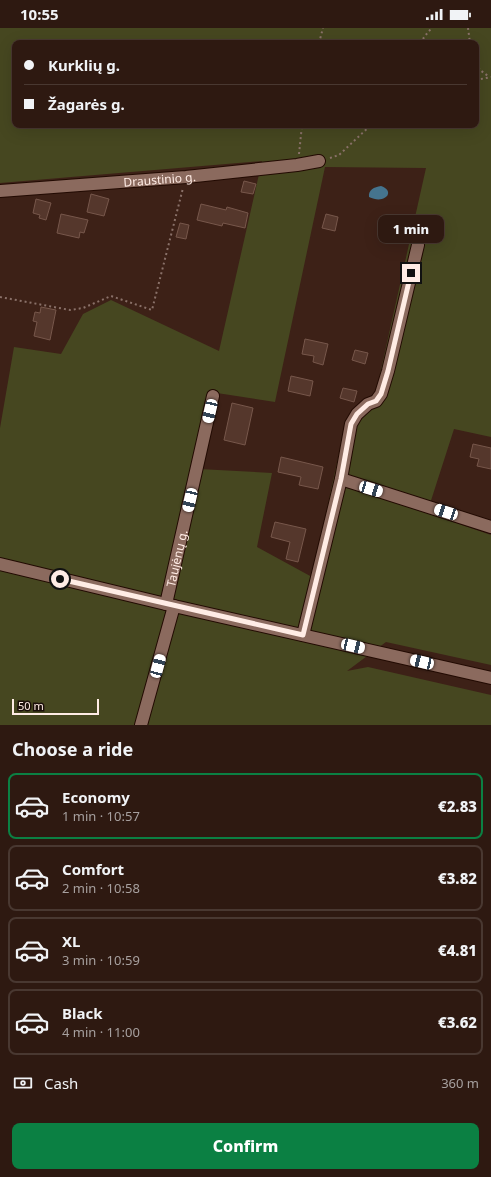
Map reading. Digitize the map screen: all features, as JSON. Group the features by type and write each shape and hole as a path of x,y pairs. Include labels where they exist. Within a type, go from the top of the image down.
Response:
{"street":[{"name":"Draustinio g.","path":"0,191 186,177 298,165 319,161"},
{"path":"303,635 341,479 351,424 357,414 368,404 376,401 381,394 388,371 418,245"},
{"name":"Taujėnų g.","path":"142,725 170,605 213,396"},
{"path":"341,479 491,527"},
{"path":"0,564 170,605 491,678"}],"path":[{"path":"320,40 323,28"},
{"path":"422,40 432,28"},
{"path":"468,28 470,40"},
{"path":"479,68 490,77"},
{"path":"479,79 490,77"},
{"path":"298,165 302,128"},
{"path":"319,161 338,155 368,128"},
{"path":"0,298 70,310 83,308 111,296 152,310 186,177"}],"shaded area":[{"path":"0,28 491,28 491,437 454,429 427,513 491,535 491,665 386,642 347,671 368,667 491,695 491,725 0,725 0,428 14,347 61,354 83,314 111,300 219,351 262,161 0,183","holes":["325,167 426,168 376,392 346,421 312,577 257,547 272,473 199,469 217,393 275,402"]}],"water":[{"path":"381,186 388,191 387,196 380,199 369,197 369,192 372,189"}],"building":[{"path":"244,181 256,184 253,194 241,192"},
{"path":"91,194 109,199 104,216 87,212"},
{"path":"36,199 51,203 46,220 39,218 40,215 33,213"},
{"path":"201,204 226,210 227,207 248,213 245,228 223,223 222,226 197,220"},
{"path":"61,214 88,220 84,233 80,232 79,238 57,233"},
{"path":"326,214 338,217 335,231 322,228"},
{"path":"180,223 189,225 186,239 176,237"},
{"path":"41,307 56,310 50,340 34,336 37,322 33,321 35,312 40,313"},
{"path":"305,339 328,344 323,365 313,362 314,356 302,354"},
{"path":"355,350 368,353 365,364 352,360"},
{"path":"291,376 313,381 310,396 288,391"},
{"path":"343,388 357,391 354,402 340,398"},
{"path":"232,403 253,408 245,445 224,440"},
{"path":"473,444 491,448 491,469 477,466 479,459 470,457"},
{"path":"281,457 323,467 318,489 299,485 301,477 278,472"},
{"path":"275,522 306,529 298,562 286,559 290,542 271,537"}],"route":[{"path":"60,579 303,635 341,479 351,424 357,414 368,404 376,401 381,394 388,371 411,273"}]}
